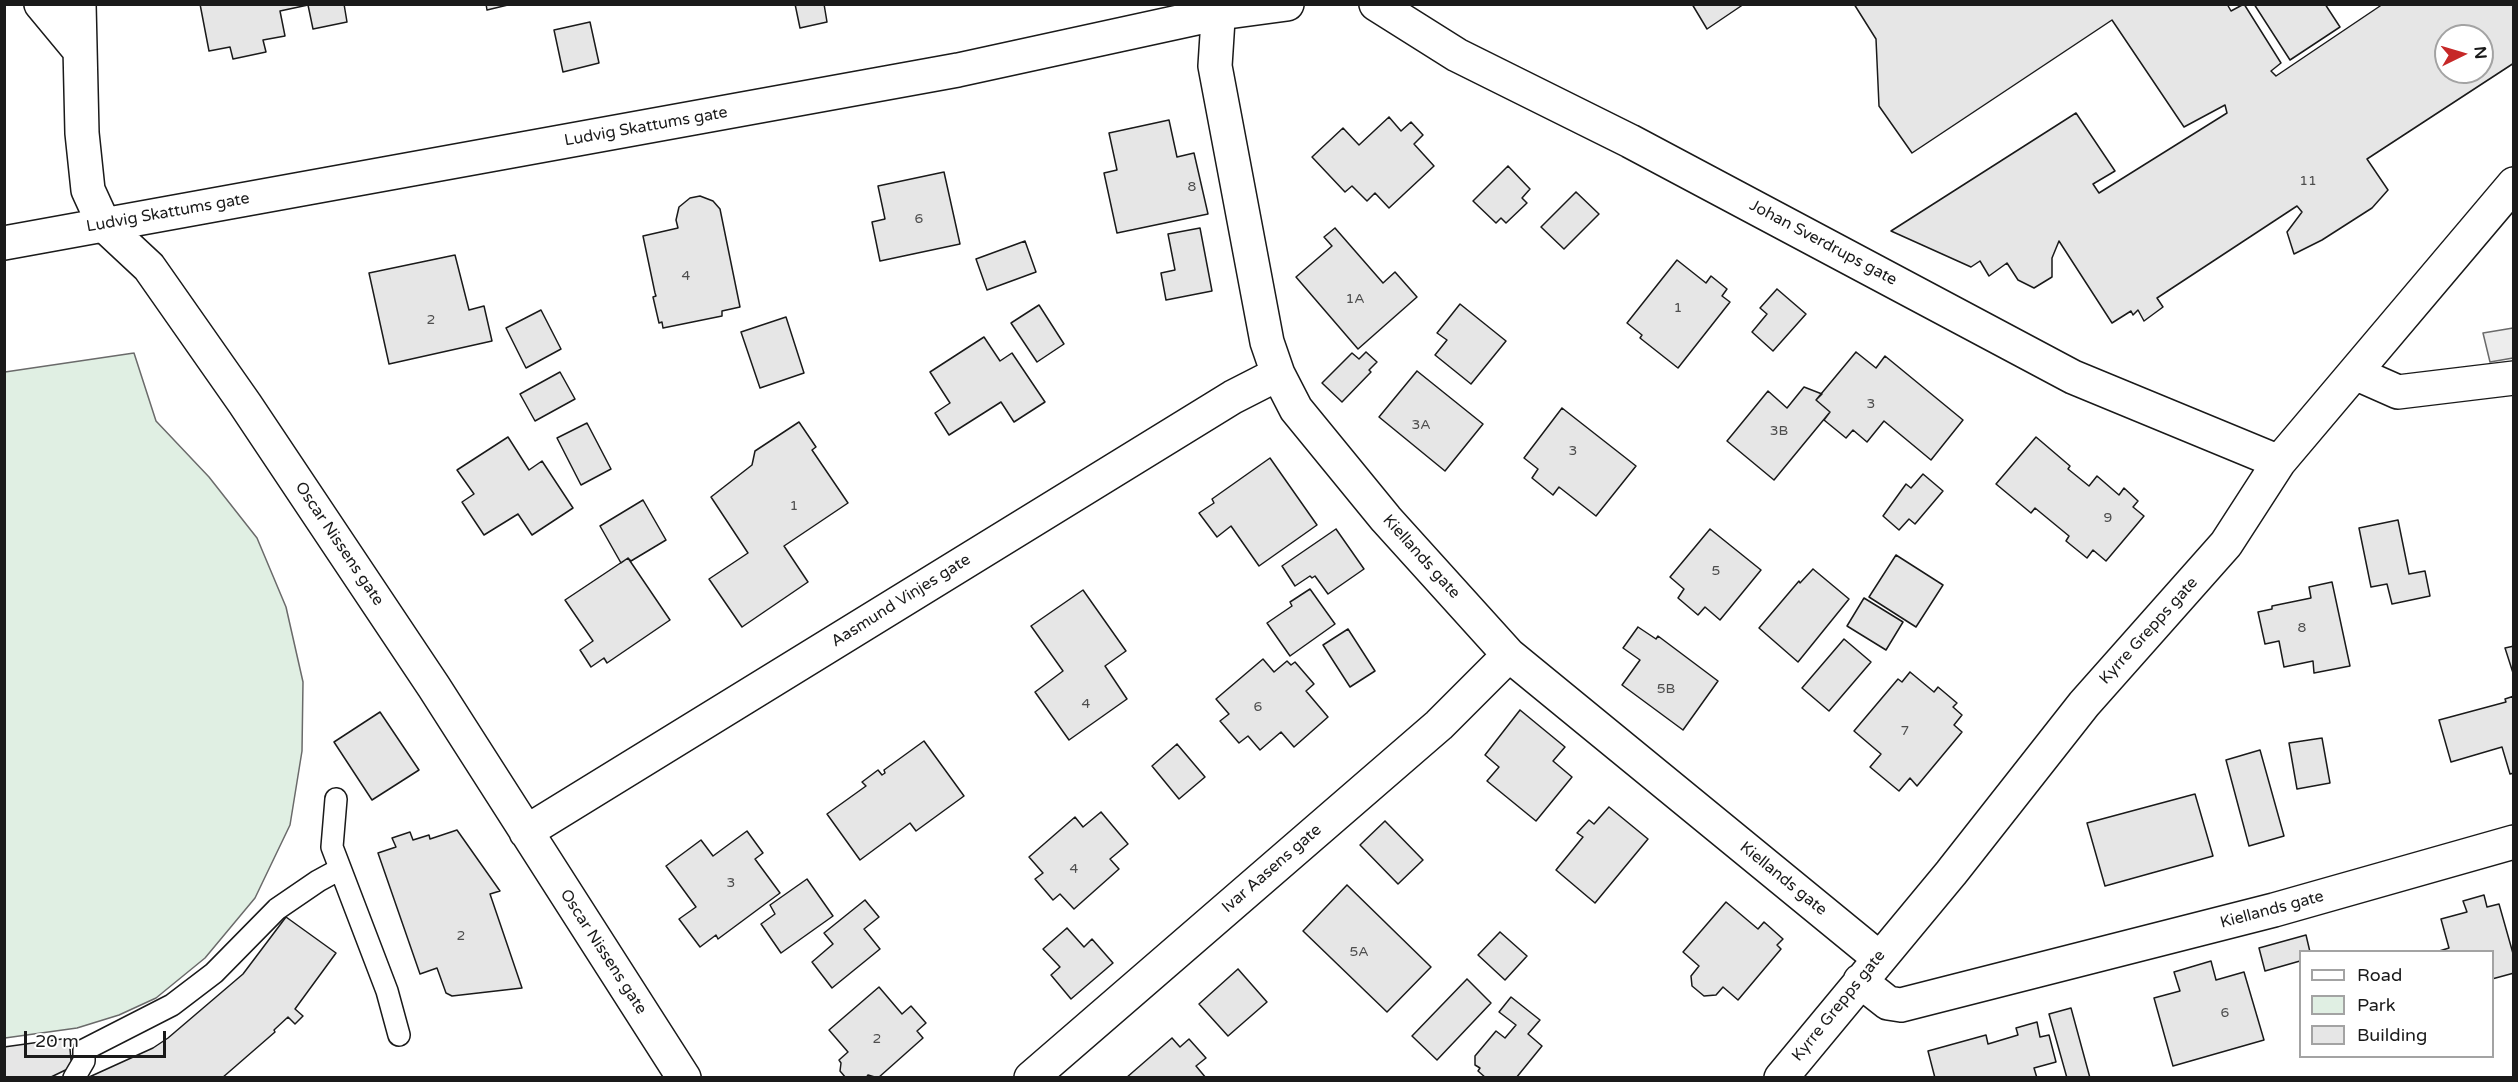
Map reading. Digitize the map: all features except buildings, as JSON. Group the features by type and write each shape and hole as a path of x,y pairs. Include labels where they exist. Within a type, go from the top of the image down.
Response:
{"street":[{"path":"41,4 80,51"},
{"name":"Oscar Nissens gate","path":"79,4 82,133 88,190 104,225 149,267 238,394 434,687 684,1077"},
{"name":"Ludvig Skattums gate","path":"4,243 958,70 1219,9 1287,4"},
{"name":"Johan Sverdrups gate","path":"1377,4 1457,55 1641,147 2073,377 2279,462"},
{"name":"Kiellands gate","path":"1219,9 1215,66 1267,342 1278,374 1296,409 1386,519 1509,655 1869,969 1888,1003 1901,1005 2274,910 2514,842"},
{"name":"Kyrre Grepps gate","path":"1781,1077 1951,873 2084,704 2226,544 2279,462 2514,184"},
{"path":"2355,373 2398,392 2514,378"},
{"name":"Aasmund Vinjes gate","path":"526,832 1233,397 1278,374"},
{"name":"Ivar Aasens gate","path":"1031,1077 1439,725 1509,655"}],"lane":[{"path":"336,799 332,847 387,992 399,1035"},
{"path":"74,1077 84,1061 84,1050 172,1005 214,973 277,909 340,869"}],"green space":[{"path":"134,353 156,421 209,477 257,538 286,607 303,682 302,751 290,825 255,898 205,958 156,998 119,1015 77,1028 5,1038 5,372"}],"shaded area":[{"path":"2513,328 2513,358 2490,362 2483,333"}]}
